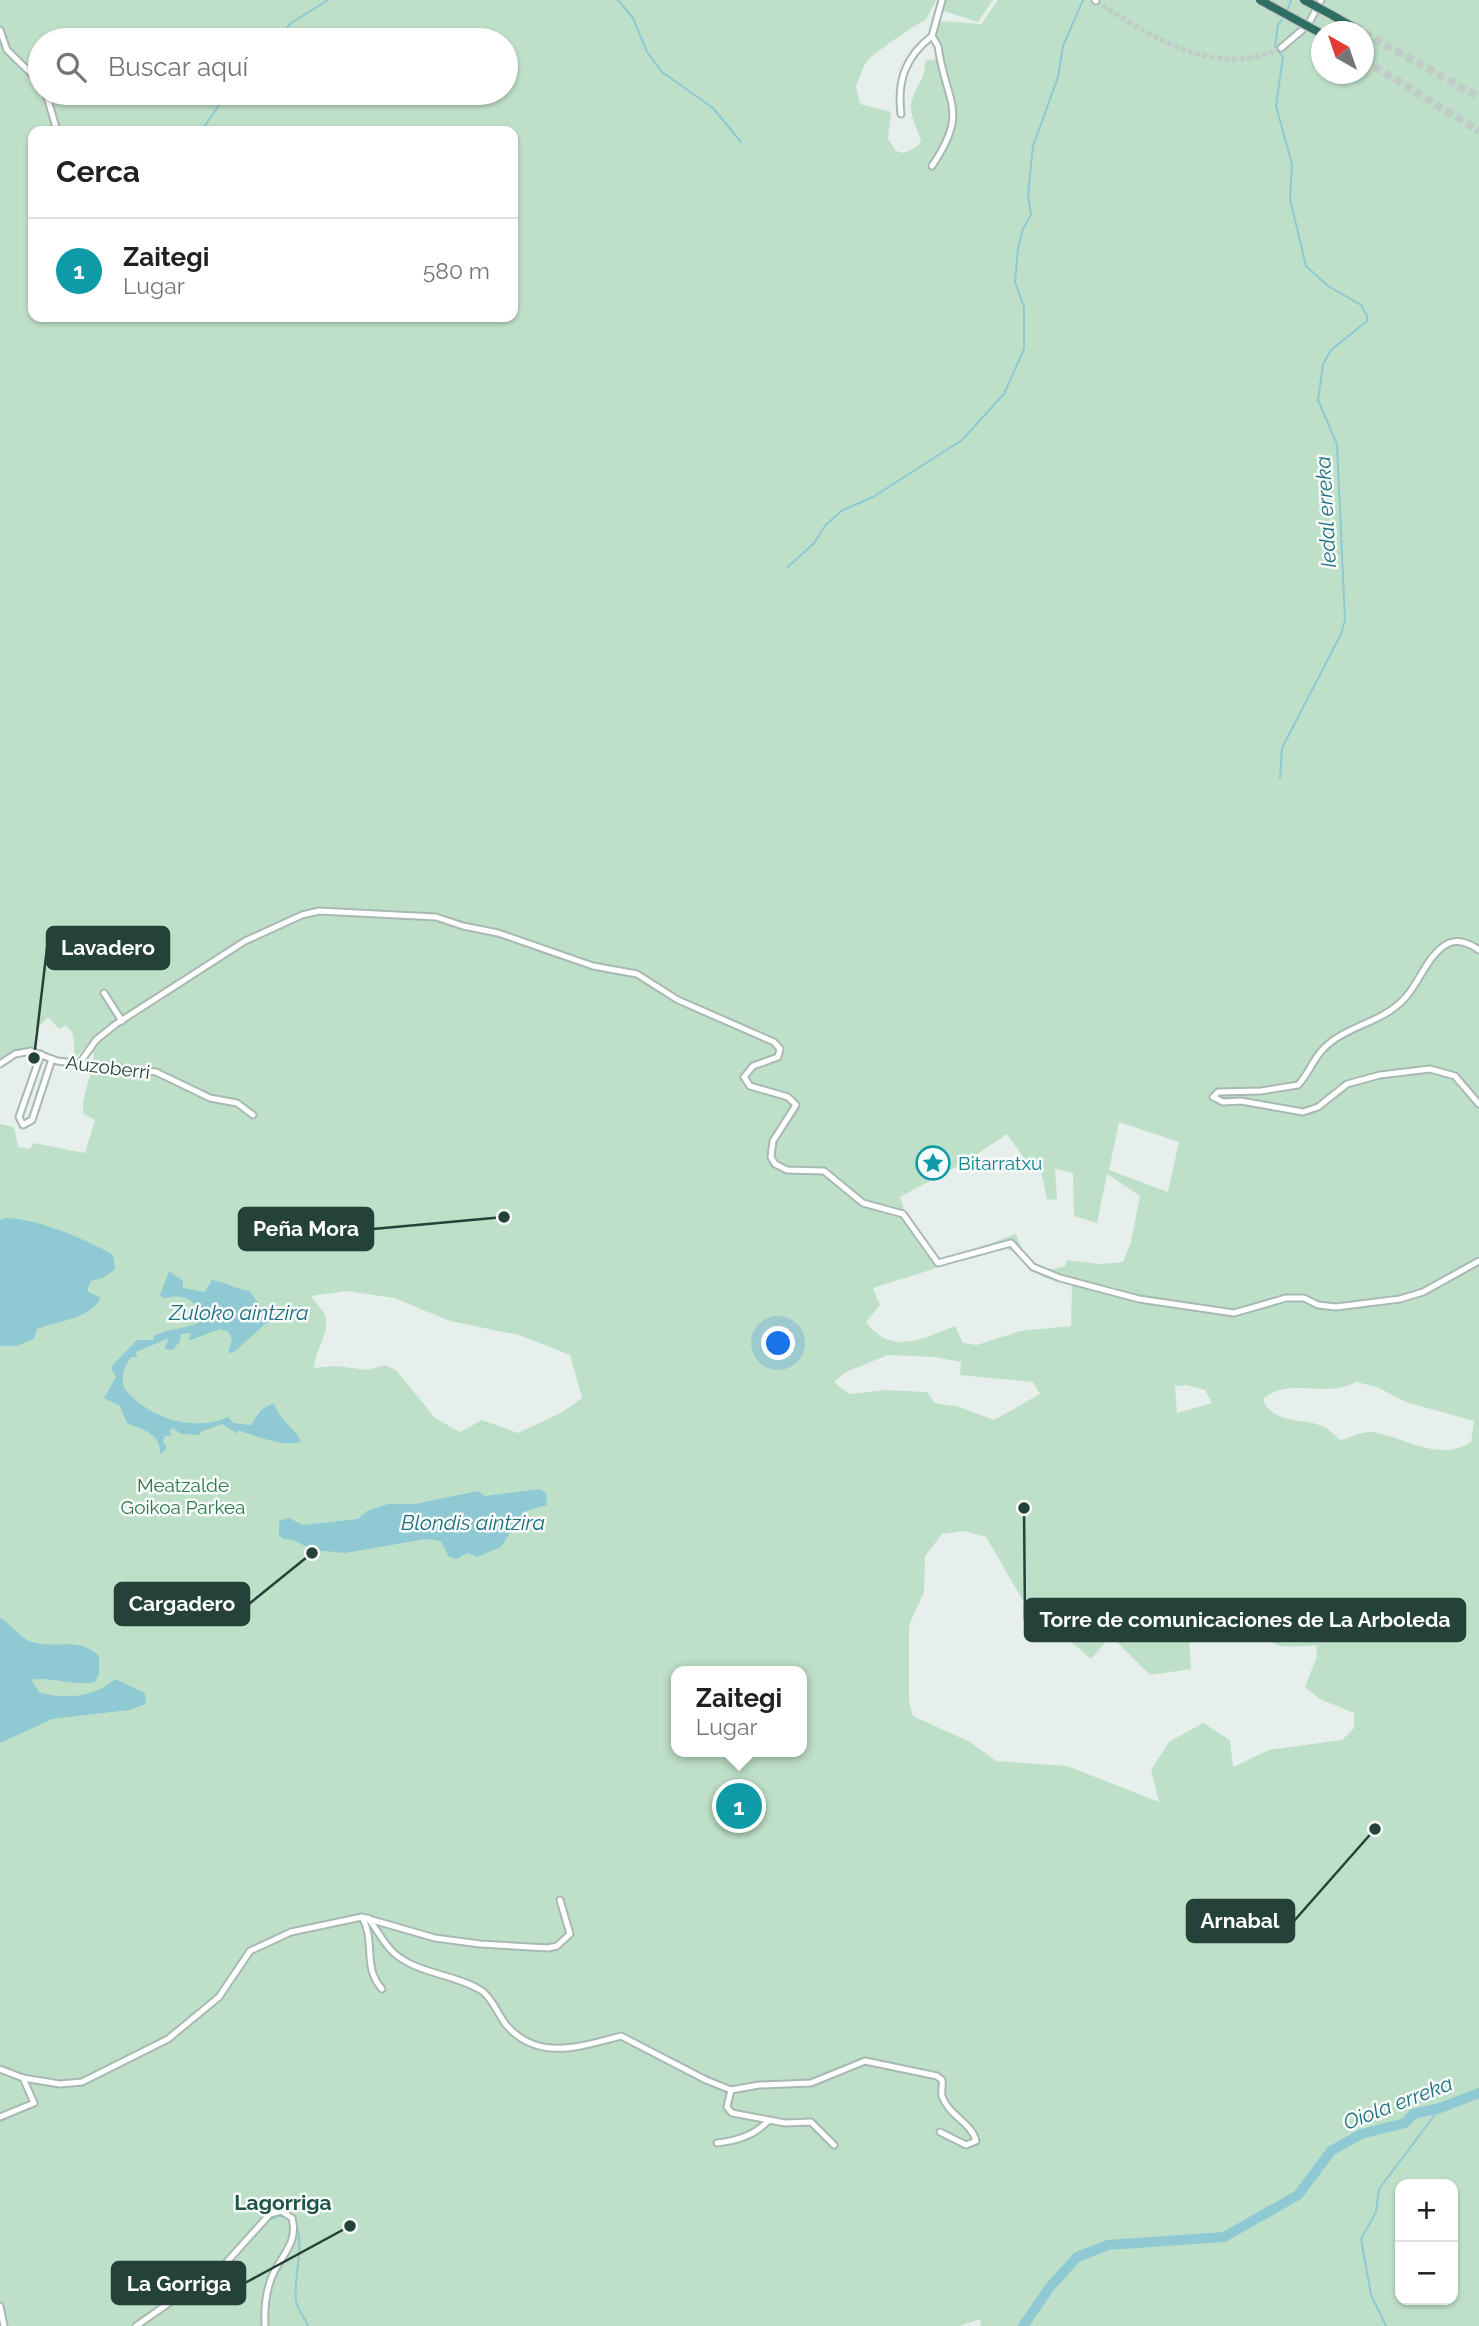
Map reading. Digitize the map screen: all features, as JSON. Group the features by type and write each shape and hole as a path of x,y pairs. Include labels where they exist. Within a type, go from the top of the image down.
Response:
{"highway":[{"path":"1260,0 1311,28"},
{"path":"1304,0 1343,21"}],"street":[{"path":"901,114 900,83 904,69 918,46 932,36 942,0"},
{"path":"1280,48 1308,25 1321,0"},
{"path":"0,30 7,50 28,70"},
{"path":"932,36 938,46 955,120 951,135 932,166"},
{"path":"49,105 56,126"},
{"path":"79,1063 96,1040 122,1021 245,941 310,912 427,916 485,929 593,966 637,974 678,1000 774,1042 780,1049 778,1057 753,1066 744,1077 750,1086 788,1097 796,1105 773,1141 771,1157 775,1164 787,1170 824,1171 863,1203 903,1214 938,1263 1010,1243 1042,1273 1139,1299 1234,1313 1286,1298 1304,1298 1318,1305 1336,1307 1400,1299 1423,1292 1479,1261"},
{"path":"1479,950 1461,942 1449,943 1436,954 1400,1003 1384,1017 1343,1034 1325,1047 1311,1062 1298,1085 1254,1092 1218,1092 1213,1097 1223,1102 1241,1101 1303,1112 1318,1107 1347,1084 1380,1075 1430,1069 1455,1076 1479,1104"},
{"path":"104,992 122,1021"},
{"name":"Auzoberri","path":"0,1064 22,1052 41,1054 52,1059 156,1072 210,1098 237,1102 253,1115"},
{"path":"41,1054 19,1117 23,1125 32,1120 52,1059"},
{"path":"0,2068 23,2078 67,2085 92,2079 168,2039 193,2021 219,1997 250,1951 291,1932 365,1918 435,1938 548,1948 557,1946 570,1934 560,1900"},
{"path":"365,1918 370,1934 370,1968 382,1989"},
{"path":"365,1918 385,1943 407,1962 439,1972 486,1994 504,2022 524,2040 541,2047 568,2050 621,2036 731,2090 759,2084 811,2083 865,2061 937,2076 942,2080 941,2092 946,2104 974,2134 976,2141 966,2145 940,2132"},
{"path":"0,2117 34,2102 23,2078"},
{"path":"731,2090 729,2111 785,2123 811,2122 834,2146"},
{"path":"717,2143 734,2141 761,2128 768,2120"},
{"path":"135,2326 225,2264 270,2214 281,2211 292,2218 292,2239 290,2248 275,2270 268,2288 265,2326"},
{"path":"0,2306 4,2326"}],"green space":[{"name":"Meatzalde Goikoa Parkea","path":"0,0 936,0 926,20 868,60 856,86 860,104 891,112 888,139 896,151 904,153 918,146 921,140 913,118 911,102 923,76 925,61 944,57 936,36 939,21 981,24 998,0 1479,0 1479,2326 981,2326 980,2319 960,2326 0,2326 0,1124 14,1127 18,1147 30,1149 33,1143 85,1153 95,1120 84,1114 83,1108 94,1053 85,1048 75,1058 73,1034 66,1025 59,1029 48,1017 35,1031 35,1050 19,1051 0,1060","holes":["1119,1122 1179,1142 1168,1192 1109,1170","1007,1134 1032,1169 1041,1171 1047,1199 1057,1200 1055,1169 1073,1173 1074,1216 1097,1223 1107,1174 1140,1196 1131,1242 1123,1262 1099,1264 1067,1260 1065,1266 1046,1271 1027,1256 1016,1234 946,1260 938,1260 904,1209 900,1197 967,1161","1003,1247 1017,1253 1043,1277 1072,1283 1071,1326 1020,1331 977,1345 963,1343 955,1326 931,1336 896,1342 886,1339 866,1322 880,1305 873,1288","347,1291 394,1298 450,1321 519,1335 570,1355 582,1398 561,1413 518,1433 482,1420 460,1432 435,1418 396,1370 385,1365 368,1370 336,1366 314,1368 326,1321 324,1313 311,1296","888,1355 934,1357 961,1362 960,1375 1033,1382 1040,1394 994,1420 960,1407 935,1403 927,1392 886,1390 849,1394 834,1382 846,1372","1356,1382 1377,1387 1406,1402 1474,1421 1471,1442 1459,1448 1434,1449 1372,1432 1340,1440 1322,1426 1273,1413 1263,1399 1285,1389 1344,1387","1187,1385 1205,1390 1212,1403 1177,1413 1175,1386","964,1531 986,1537 1022,1599 1091,1659 1111,1636 1150,1675 1191,1669 1188,1615 1218,1613 1245,1607 1257,1630 1271,1642 1290,1647 1316,1645 1317,1656 1305,1687 1320,1699 1354,1713 1354,1728 1342,1740 1269,1750 1233,1767 1230,1740 1203,1723 1169,1742 1151,1770 1159,1802 1067,1766 996,1761 970,1742 913,1716 909,1701 909,1625 924,1592 925,1556 942,1534"]},
{"path":"944,0 993,0 978,22 940,10"}],"water":[{"path":"5,1218 46,1225 89,1242 113,1255 115,1269 103,1278 91,1281 87,1291 101,1298 89,1311 37,1329 34,1339 16,1346 0,1346 0,1220"},
{"name":"Zuloko aintzira","path":"169,1271 183,1281 183,1288 205,1292 212,1280 249,1291 261,1306 274,1311 274,1320 265,1324 234,1352 228,1353 232,1339 229,1332 220,1329 188,1341 191,1333 181,1334 180,1341 173,1350 164,1349 169,1338 136,1352 137,1357 131,1357 125,1368 124,1388 134,1399 158,1415 186,1423 214,1422 228,1417 233,1423 251,1425 261,1410 274,1403 301,1442 277,1442 237,1430 238,1434 222,1424 200,1432 201,1435 181,1434 173,1428 169,1430 172,1435 165,1436 163,1441 167,1448 160,1454 157,1440 153,1436 127,1423 120,1406 104,1398 116,1377 111,1367 137,1340 153,1340 154,1336 160,1333 202,1320 202,1313 190,1300 176,1296 164,1298 160,1295"},
{"name":"Blondis aintzira","path":"540,1489 546,1493 547,1505 523,1512 501,1547 477,1557 467,1553 457,1559 449,1557 441,1541 426,1539 345,1553 314,1550 283,1539 279,1535 279,1521 289,1518 303,1525 358,1519 367,1511 388,1504 415,1504 478,1491 485,1496"},
{"path":"0,1618 30,1641 76,1645 99,1656 99,1674 95,1682 31,1680 40,1693 80,1695 98,1690 115,1679 145,1693 146,1704 129,1710 52,1719 0,1743"}],"waterway":[{"path":"287,28 328,0"},
{"path":"618,0 633,18 647,52 662,72 713,108 741,142"},
{"path":"788,567 814,543 825,526 841,511 873,497 962,440 1004,394 1024,349 1024,307 1015,282 1018,248 1023,229 1031,215 1028,195 1033,146 1058,77 1063,46 1083,0"},
{"name":"Iedal erreka","path":"1287,12 1291,0"},
{"name":"Iedal erreka","path":"1280,778 1282,748 1341,634 1345,620 1337,444 1318,400 1323,364 1331,350 1367,321 1361,305 1328,286 1306,266 1290,199 1292,164 1276,106 1283,57 1275,47 1278,25 1284,17"},
{"path":"205,126 219,105"},
{"name":"Oiola erreka","path":"1023,2326 1050,2287 1077,2257 1108,2245 1224,2237 1298,2195 1331,2151 1361,2134 1405,2123 1413,2114 1440,2108 1479,2093"},
{"path":"1386,2326 1371,2295 1361,2239 1376,2212 1379,2189 1440,2108"},
{"path":"268,2220 277,2216 286,2217"},
{"path":"296,2224 299,2244 296,2301 308,2326"}],"tunnel":[{"path":"1096,1 1138,28 1184,50 1232,59 1257,57 1281,48"},
{"path":"1374,39 1479,97"},
{"path":"1374,66 1479,131"}],"place":[{"name":"Lavadero","path":"34,1058"},
{"name":"Bitarratxu","path":"933,1163"},
{"name":"Peña Mora","path":"504,1217"},
{"name":"Torre de comunicaciones de La Arboleda","path":"1024,1508"},
{"name":"Cargadero","path":"312,1553"},
{"name":"Zaitegi","path":"739,1806"},
{"name":"Arnabal","path":"1375,1829"},
{"name":"La Gorriga","path":"350,2226"}],"district":[{"name":"Lagorriga","path":"283,2203"}]}
